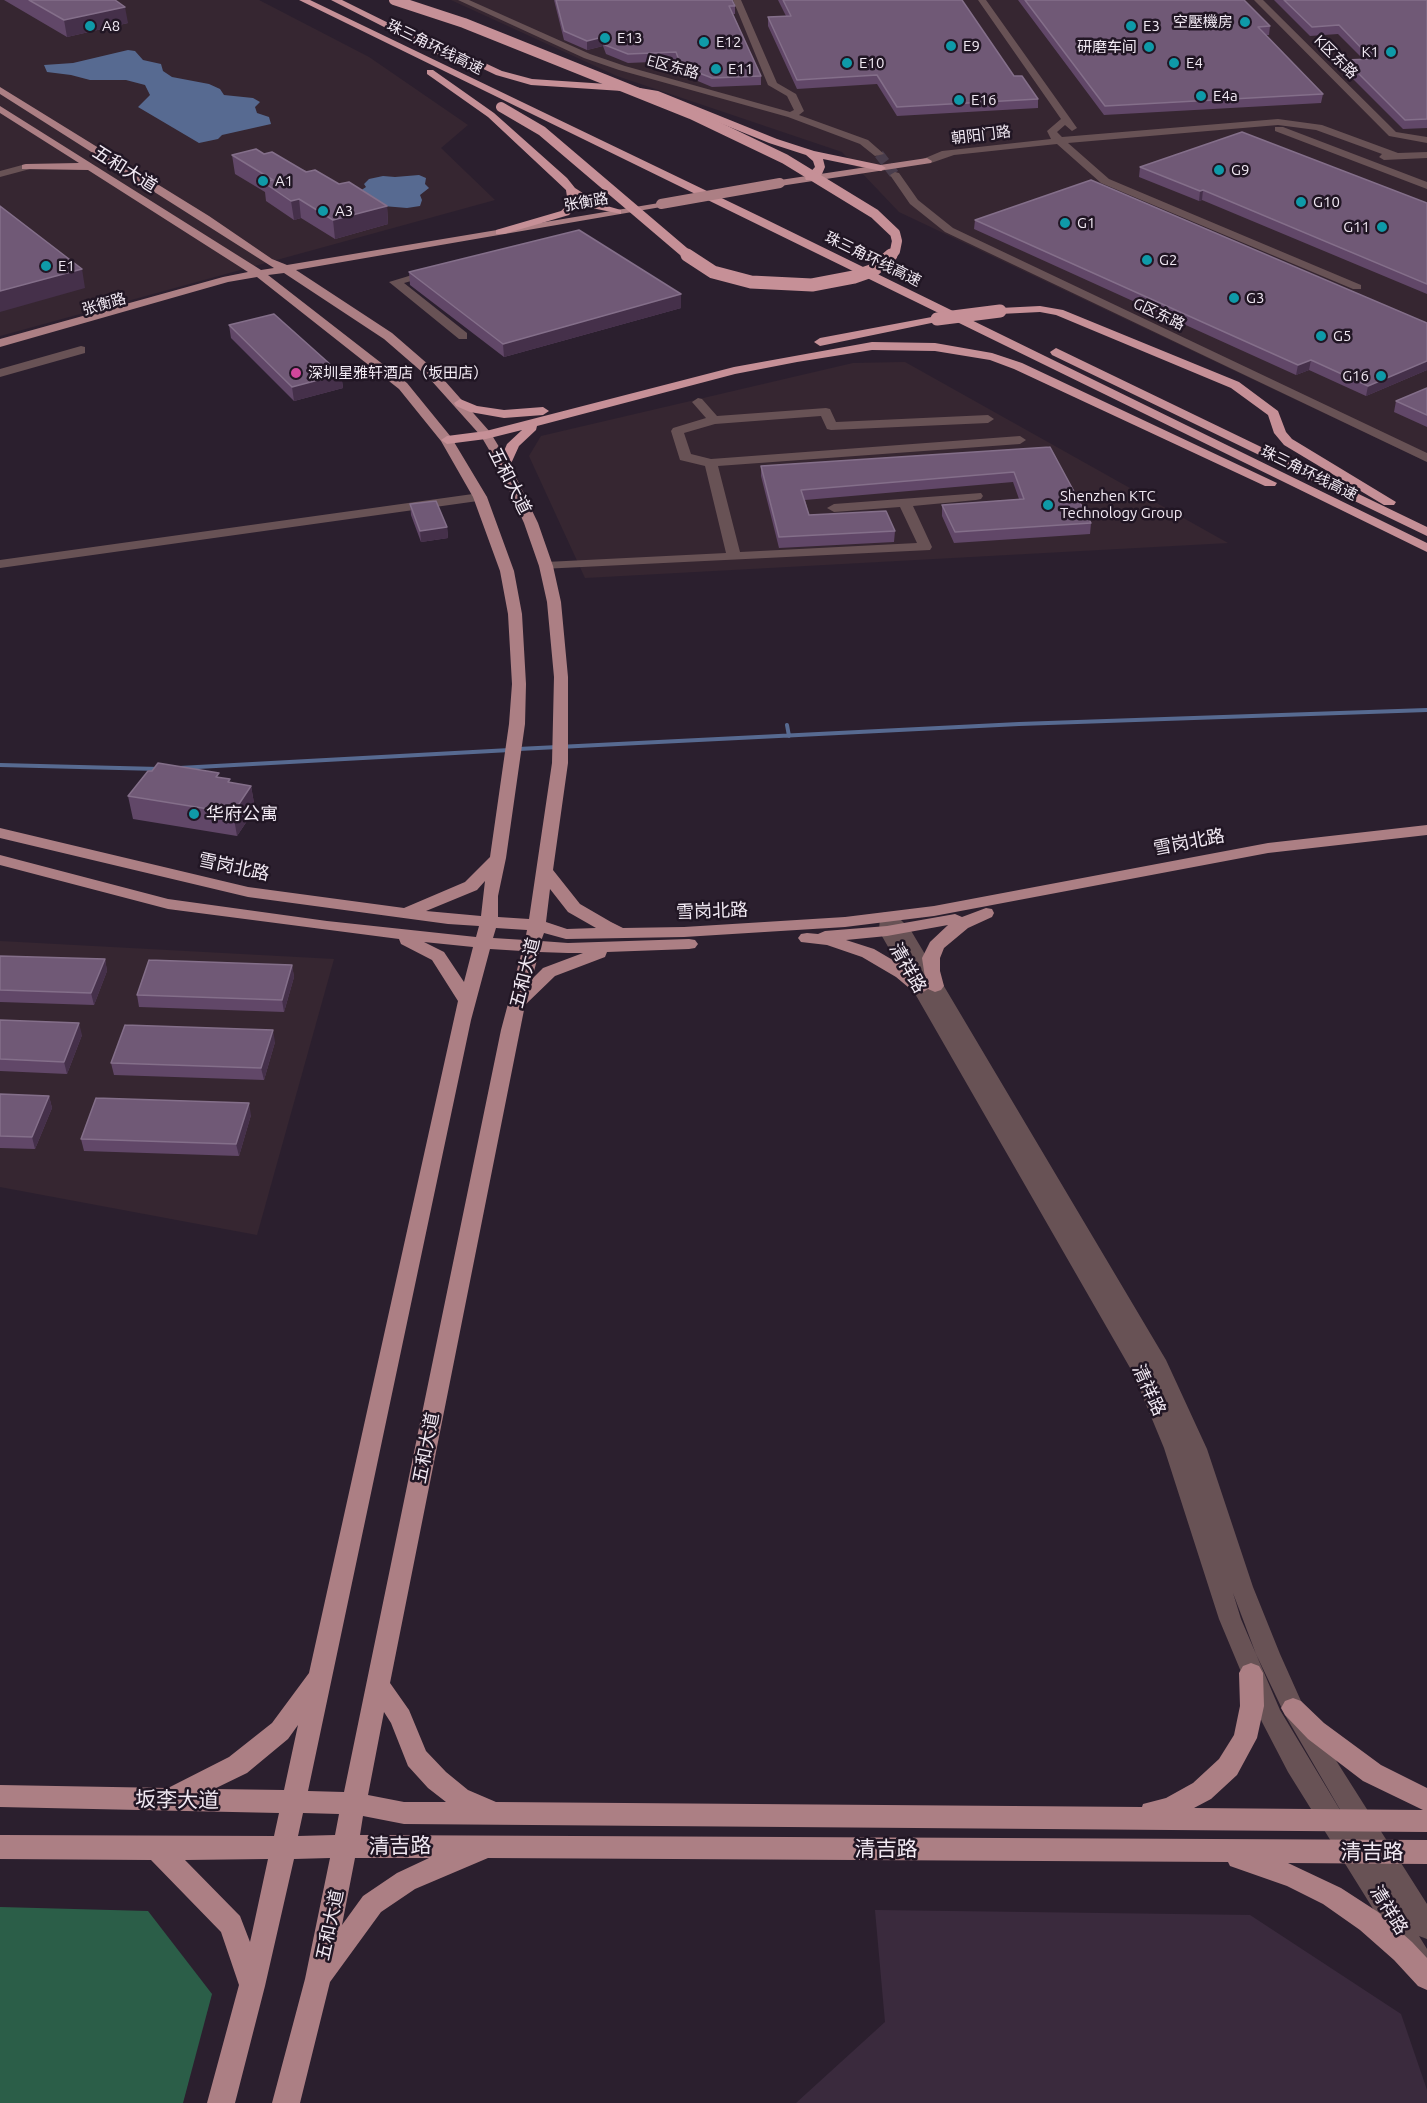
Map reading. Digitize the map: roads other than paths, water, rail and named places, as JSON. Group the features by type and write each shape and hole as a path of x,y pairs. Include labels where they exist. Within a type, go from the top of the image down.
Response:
{"highway":[{"path":"296,0 501,107 542,131 679,250 712,272 751,282 812,285 854,277 874,270 886,262 895,251 897,241 895,233 875,214 785,159 740,136 464,23 394,0"},
{"name":"珠三角环线高速","path":"303,0 757,219 1427,550"},
{"path":"336,0 514,78 543,84 648,91 773,141 849,163 881,168"},
{"name":"珠三角环线高速","path":"336,0 998,317"},
{"path":"436,75 491,115 564,180 571,190 596,206 617,212"},
{"path":"810,153 818,160 820,167 818,172 810,178"},
{"path":"500,232 565,213 573,204 571,190"},
{"path":"447,440 878,329 936,319 998,317 1040,309 1059,312 1235,385 1274,414 1280,433 1288,442 1427,524"},
{"path":"707,373 872,346 934,347 992,357 1047,378 1206,455 1427,550"},
{"name":"珠三角环线高速","path":"1050,349 1427,532"},
{"path":"460,403 481,411 504,414 551,414"},
{"path":"504,465 519,436 551,414"}],"main road":[{"name":"五和大道","path":"0,90 268,261 286,269 388,336 434,375 483,432 504,465 531,523 546,566 559,638 562,720 560,763 537,925 517,1003 318,1979 286,2103"},
{"name":"五和大道","path":"0,109 193,230 403,386 447,440 480,497 507,571 514,614 518,657 517,724 498,858 490,897 489,922 467,1001 252,1986 221,2103"},
{"path":"26,167 51,154 55,144"},
{"name":"张衡路","path":"0,343 227,279 780,183 927,161"},
{"path":"26,167 68,165 93,169"},
{"name":"张衡路","path":"0,349 256,275"},
{"name":"雪岗北路","path":"0,860 168,904 396,934 531,946 751,929 892,925 934,911 1268,848 1427,830"},
{"name":"雪岗北路","path":"0,833 248,892 406,913 537,925 566,934 626,940 807,938 986,913 1276,859 1427,841"},
{"path":"406,913 471,886 498,858"},
{"path":"545,871 574,908 626,940"},
{"path":"807,938 830,940 868,954 928,987 936,946 946,935 962,924 986,913"},
{"path":"396,934 438,956 467,1001"},
{"path":"517,1003 549,972 626,940"},
{"path":"1132,1817 1170,1808 1202,1791 1228,1767 1245,1738 1252,1706 1251,1673"},
{"path":"169,1800 238,1765 280,1731 320,1674"},
{"path":"378,1686 401,1718 417,1758 437,1780 459,1798 497,1813"},
{"path":"1293,1708 1316,1731 1372,1773 1427,1800"},
{"name":"坂李大道","path":"0,1796 354,1803"},
{"name":"清吉路","path":"354,1803 404,1813 1427,1821"},
{"path":"318,1979 372,1904 405,1881 446,1862 496,1846"},
{"name":"清吉路","path":"283,1847 496,1846 1427,1852"},
{"path":"0,1847 157,1849 283,1847"},
{"path":"157,1849 231,1925 252,1986"},
{"path":"1211,1851 1252,1861 1293,1876 1332,1896 1368,1921 1403,1951 1427,1977"}],"street":[{"name":"E区东路","path":"462,0 587,56 622,68 791,115 864,142 879,154"},
{"path":"737,0 773,85 791,94 799,111 791,115"},
{"path":"982,0 1081,141 1105,181"},
{"name":"K区东路","path":"1258,0 1393,134 1427,140"},
{"path":"1065,120 1052,131 1062,143 1105,181 1357,287"},
{"path":"1261,122 1427,186"},
{"name":"朝阳门路","path":"927,161 1062,143 1261,122 1288,122 1318,128 1396,156"},
{"name":"朝阳门路","path":"1081,141 1249,127 1268,127 1287,132"},
{"path":"1358,158 1427,154"},
{"path":"0,174 26,167"},
{"path":"1388,170 1427,173"},
{"name":"G区东路","path":"895,175 915,201 949,230 1427,458"},
{"path":"440,270 395,282 463,336"},
{"path":"0,373 81,350"},
{"path":"698,402 714,420"},
{"path":"988,419 831,426 826,412 714,420 677,431 685,457 711,463 1020,440"},
{"path":"711,463 734,557"},
{"path":"834,508 976,496"},
{"path":"0,564 480,497"},
{"path":"546,566 925,548 904,503"},
{"name":"清祥路","path":"892,925 1143,1372 1175,1448 1230,1619 1251,1673 1297,1764 1427,1972"},
{"name":"清祥路","path":"928,987 1156,1360 1196,1449 1242,1587 1268,1654 1293,1708 1328,1770 1427,1927"}],"water":[{"path":"128,50 135,51 143,60 161,64 163,71 172,77 209,84 220,89 224,95 253,98 260,102 255,107 257,113 269,117 271,124 222,135 218,139 199,143 138,107 150,95 145,85 126,80 90,80 47,72 44,65 73,63"},
{"path":"419,175 426,178 425,184 429,188 420,195 422,200 420,206 407,208 383,206 360,191 366,187 364,184 369,179 383,176"}],"waterway":[{"path":"789,735 1019,724 1427,710"},
{"path":"787,725 789,735"},
{"path":"518,749 789,735"},
{"path":"179,768 510,750"},
{"path":"0,765 159,769"}],"tunnel":[{"path":"879,154 895,175"}],"place":[{"name":"空壓機房","path":"1245,22"},
{"name":"A8","path":"90,26"},
{"name":"E3","path":"1131,26"},
{"name":"E13","path":"605,38"},
{"name":"E12","path":"704,42"},
{"name":"E9","path":"951,46"},
{"name":"研磨车间","path":"1149,47"},
{"name":"K1","path":"1391,52"},
{"name":"E10","path":"847,63"},
{"name":"E4","path":"1174,63"},
{"name":"E11","path":"716,69"},
{"name":"E4a","path":"1201,96"},
{"name":"E16","path":"959,100"},
{"name":"G9","path":"1219,170"},
{"name":"A1","path":"263,181"},
{"name":"G10","path":"1301,202"},
{"name":"A3","path":"323,211"},
{"name":"G1","path":"1065,223"},
{"name":"G11","path":"1382,227"},
{"name":"G2","path":"1147,260"},
{"name":"E1","path":"46,266"},
{"name":"G3","path":"1234,298"},
{"name":"G5","path":"1321,336"},
{"name":"深圳星雅轩酒店（坂田店）","path":"296,373"},
{"name":"G16","path":"1381,376"},
{"name":"Shenzhen KTC Technology Group","path":"1048,505"},
{"name":"华府公寓","path":"194,814"}]}
